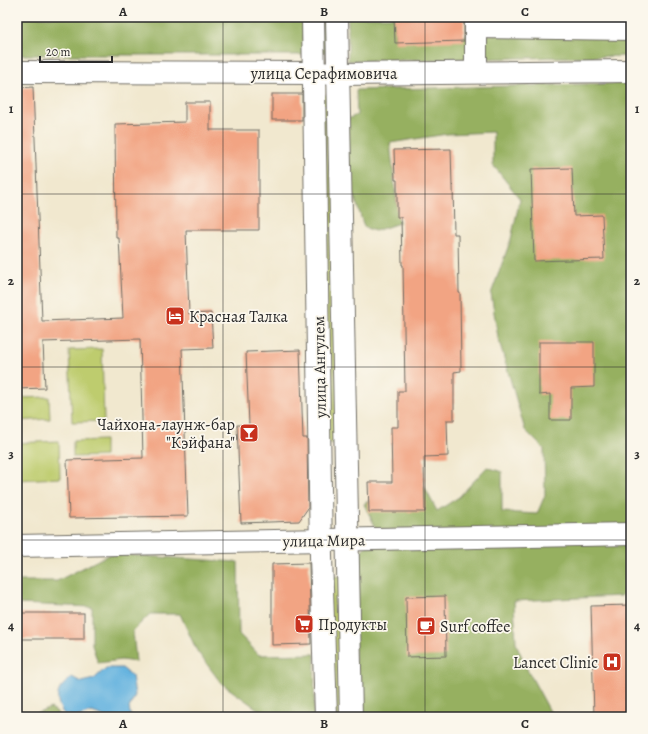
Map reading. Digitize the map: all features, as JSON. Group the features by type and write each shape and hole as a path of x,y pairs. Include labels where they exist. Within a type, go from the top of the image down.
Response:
{"street":[{"name":"улица Ангулем","path":"313,17 326,717"},
{"name":"улица Ангулем","path":"337,17 351,717"},
{"path":"476,72 476,22 631,29"},
{"name":"улица Серафимовича","path":"17,72 338,74 631,71"},
{"name":"улица Мира","path":"17,546 631,534"}],"green space":[{"path":"17,17 303,17 304,55 17,55"},
{"path":"320,17 331,17 331,52 320,52"},
{"path":"348,17 394,17 395,41 496,34 631,32 631,56 348,61"},
{"path":"631,83 631,589 621,596 514,601 516,643 526,667 553,717 357,717 353,582 360,552 378,532 364,504 393,484 424,486 437,511 459,497 487,467 502,472 502,512 537,514 545,495 544,449 525,430 498,337 491,294 511,239 520,199 493,165 493,132 447,134 390,143 399,223 375,231 364,227 351,185 345,120 357,115 356,90"},
{"path":"319,95 334,95 341,443 323,443"},
{"path":"102,349 104,421 72,422 69,350"},
{"path":"49,397 50,419 17,421 17,398"},
{"path":"105,440 105,456 73,457 73,441"},
{"path":"59,441 60,478 17,480 17,443"},
{"path":"110,554 238,562 239,634 259,655 315,654 314,717 267,717 221,683 197,651 180,614 150,614 133,631 136,662 121,660 98,663 92,645 92,607 17,604 17,581 57,581"},
{"path":"346,576 349,717 331,717 328,577"},
{"path":"51,708 62,717 27,717"}],"water":[{"path":"106,668 122,668 132,676 135,695 129,708 131,717 106,717 92,712 76,717 64,714 59,706 58,699 62,686 72,677 81,682 94,679"}],"building":[{"path":"394,17 464,17 464,41 395,43"},
{"path":"33,87 42,321 123,318 119,238 116,238 115,124 185,122 185,102 210,102 210,130 259,130 259,230 186,230 189,314 211,313 213,348 182,349 188,516 69,518 67,460 143,458 140,339 43,342 45,388 17,389 17,88"},
{"path":"272,94 302,94 302,120 272,120"},
{"path":"451,149 454,234 458,234 461,371 454,372 454,420 447,420 448,456 424,457 425,512 369,512 368,482 392,482 391,427 398,427 398,391 405,391 401,217 397,217 397,180 395,180 394,150"},
{"path":"572,168 574,216 602,215 604,259 534,261 531,169"},
{"path":"539,342 594,342 594,387 571,388 571,420 550,420 550,394 539,395"},
{"name":"Чайхона-лаунж-бар \"Кэйфана\"","path":"300,350 303,438 307,438 308,508 299,521 241,523 237,425 249,425 246,352"},
{"path":"309,563 311,644 272,645 272,564"},
{"name":"Surf coffee","path":"445,596 446,656 407,657 406,597"},
{"name":"Lancet Clinic","path":"631,605 631,717 594,717 591,606"},
{"path":"17,613 84,613 84,639 17,639"}],"place":[{"name":"Красная Талка","path":"175,316"},
{"name":"Чайхона-лаунж-бар \"Кэйфана\"","path":"249,433"},
{"name":"Продукты","path":"304,624"},
{"name":"Surf coffee","path":"426,626"},
{"name":"Lancet Clinic","path":"612,662"}]}
